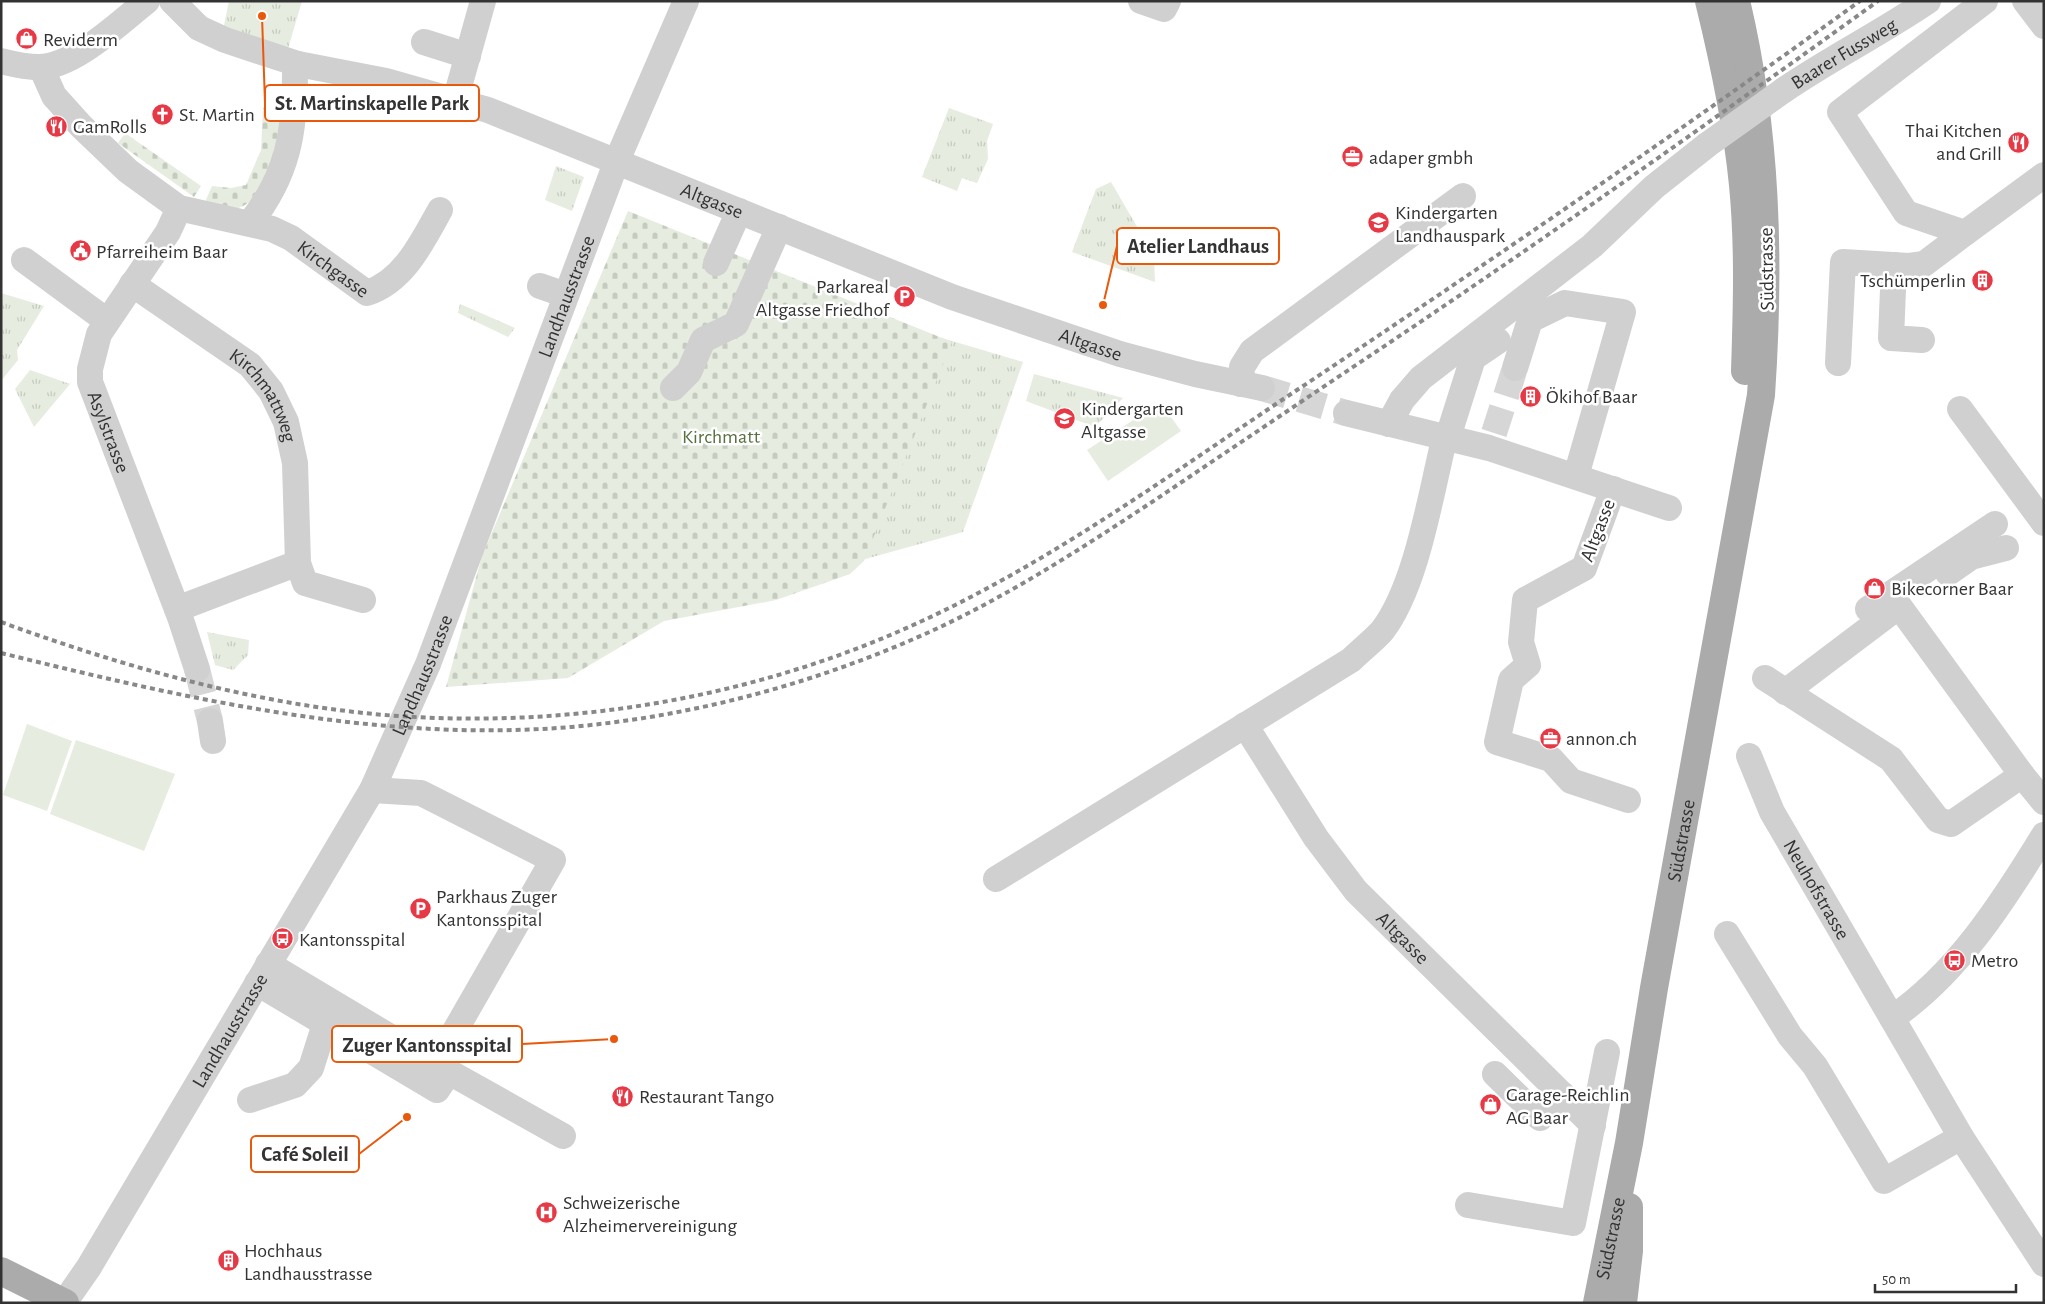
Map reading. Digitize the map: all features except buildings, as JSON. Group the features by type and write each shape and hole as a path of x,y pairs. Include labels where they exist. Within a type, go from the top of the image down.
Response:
{"main road":[{"name":"Südstrasse","path":"1709,1 1734,116 1743,186 1747,310 1745,398 1736,538"},
{"name":"Südstrasse","path":"1597,1303 1629,1144 1654,988 1761,395 1767,314 1766,239 1759,136 1744,34 1736,1"},
{"name":"Südstrasse","path":"1623,1303 1629,1251 1629,1144"},
{"path":"1,1271 64,1303"}],"street":[{"path":"1,60 41,67 68,59 147,1"},
{"name":"Altgasse","path":"172,1 199,28 212,35 298,64 386,81 497,114 952,297 1056,333 1170,368 1251,386 1242,367 1252,351 1463,196"},
{"path":"455,101 483,1"},
{"name":"Landhausstrasse","path":"64,1303 89,1267 372,790 431,656 616,163 686,1"},
{"name":"Baarer Fussweg","path":"1389,424 1402,400 1421,378 1584,252 1654,187 1707,145 1814,70 1892,25 1928,1"},
{"path":"1965,233 1906,213 1840,112 1985,1"},
{"path":"2025,1 2044,26"},
{"path":"424,42 468,56"},
{"path":"250,223 262,208 283,169 292,137 298,64"},
{"name":"Kirchgasse","path":"41,67 54,96 81,126 128,170 178,208 272,229 291,238 367,293 379,289 391,281 415,253 440,210"},
{"path":"1838,363 1843,262 1909,266 1924,264 2044,175"},
{"name":"Asylstrasse","path":"178,208 168,232 99,334 94,350 90,382 177,608 197,669"},
{"path":"716,263 739,212"},
{"path":"673,388 689,372 703,340 736,324 778,227"},
{"path":"24,260 107,321"},
{"path":"1894,265 1891,338 1922,340"},
{"name":"Kirchmattweg","path":"132,284 250,366 271,391 286,422 295,463 298,563 305,583 363,600"},
{"path":"540,286 566,295"},
{"path":"996,879 1351,660 1381,631 1397,607 1410,575 1454,438 1473,358 1530,320 1564,302 1623,312 1576,476"},
{"path":"1515,368 1530,320"},
{"path":"1960,409 2044,523"},
{"name":"Altgasse","path":"1346,413 1454,438 1576,476 1669,508"},
{"path":"1454,438 1474,429 1494,433"},
{"name":"Altgasse","path":"1613,489 1584,568 1525,600 1521,642 1528,665 1510,680 1497,742 1551,759 1571,781 1628,800"},
{"path":"1861,614 1994,524"},
{"path":"2006,548 1971,557 1899,606 1775,685 1891,760 1938,820 1951,824 2022,776"},
{"path":"177,608 298,563"},
{"path":"1899,606 2022,776 2044,802"},
{"name":"Altgasse","path":"1245,725 1316,838 1356,892 1592,1125"},
{"name":"Neuhofstrasse","path":"1749,756 1772,812 1962,1137 2044,1264"},
{"path":"262,974 325,1024 438,1090 437,1068 553,860 421,793 372,790"},
{"path":"1892,1018 1917,1001 1984,926 2014,884 2044,835"},
{"path":"1727,934 1790,1036 1815,1066 1884,1182 1962,1137"},
{"path":"262,974 564,1136"},
{"path":"250,1100 295,1085 311,1068 325,1024"},
{"path":"1468,1205 1573,1222 1607,1052"},
{"path":"1495,1074 1540,1118 1563,1095"}],"green space":[{"path":"229,1 302,1 287,52 223,30"},
{"path":"287,99 273,163 259,193 248,203 235,209 224,208 205,202 212,186 231,188 246,185 261,150 263,108"},
{"path":"949,108 993,124 987,141 988,159 977,183 962,178 957,191 922,177"},
{"path":"125,133 201,186 194,197 118,143"},
{"path":"556,166 584,177 572,211 545,200"},
{"path":"1111,182 1154,256 1155,282 1072,252 1096,189"},
{"name":"Kirchmatt","path":"628,211 952,342 864,561 850,574 776,600 664,621 568,678 446,687 482,556"},
{"path":"1,293 44,306 17,350 18,360 1,381"},
{"path":"460,304 515,328 508,337 458,313"},
{"path":"942,338 1023,362 963,532 851,563"},
{"path":"30,370 70,384 34,427 15,389"},
{"path":"1034,374 1123,398 1095,427 1026,401"},
{"path":"1163,406 1181,431 1108,481 1087,450 1144,413 1147,417"},
{"path":"207,632 249,640 248,655 233,670 215,665"},
{"path":"27,724 72,741 47,811 3,795"},
{"path":"76,740 175,774 144,851 50,814"}],"tunnel":[{"path":"1494,433 1515,368"},
{"path":"1262,388 1346,413"},
{"path":"197,669 210,721"}],"railway":[{"path":"1,622 94,654 238,693 336,710 385,715 454,718 523,717 592,712 660,702 727,689 794,670 859,648 922,621 972,596 1070,541 1164,480 1514,244 1860,1"},
{"path":"1,653 212,701 355,723 426,729 498,730 571,727 617,722 708,706 752,695 840,668 883,652 955,620 1013,589 1097,538 1412,328 1546,236 1878,1"}],"place":[{"name":"St. Martinskapelle Park","path":"262,16"},
{"name":"Reviderm","path":"27,39"},
{"name":"St. Martin","path":"163,114"},
{"name":"GamRolls","path":"57,126"},
{"name":"Thai Kitchen and Grill","path":"2018,142"},
{"name":"adaper gmbh","path":"1353,157"},
{"name":"Kindergarten Landhauspark","path":"1379,223"},
{"name":"Pfarreiheim Baar","path":"80,251"},
{"name":"Tschümperlin","path":"1982,280"},
{"name":"Parkareal Altgasse Friedhof","path":"905,297"},
{"name":"Atelier Landhaus","path":"1103,305"},
{"name":"Ökihof Baar","path":"1530,396"},
{"name":"Kindergarten Altgasse","path":"1065,419"},
{"name":"Bikecorner Baar","path":"1875,588"},
{"name":"annon.ch","path":"1550,738"},
{"name":"Parkhaus Zuger Kantonsspital","path":"420,908"},
{"name":"Kantonsspital","path":"283,939"},
{"name":"Metro","path":"1955,960"},
{"name":"Zuger Kantonsspital","path":"614,1039"},
{"name":"Restaurant Tango","path":"623,1096"},
{"name":"Garage-Reichlin AG Baar","path":"1490,1105"},
{"name":"Café Soleil","path":"407,1117"},
{"name":"Schweizerische Alzheimervereinigung","path":"547,1213"},
{"name":"Hochhaus Landhausstrasse","path":"228,1261"}]}
